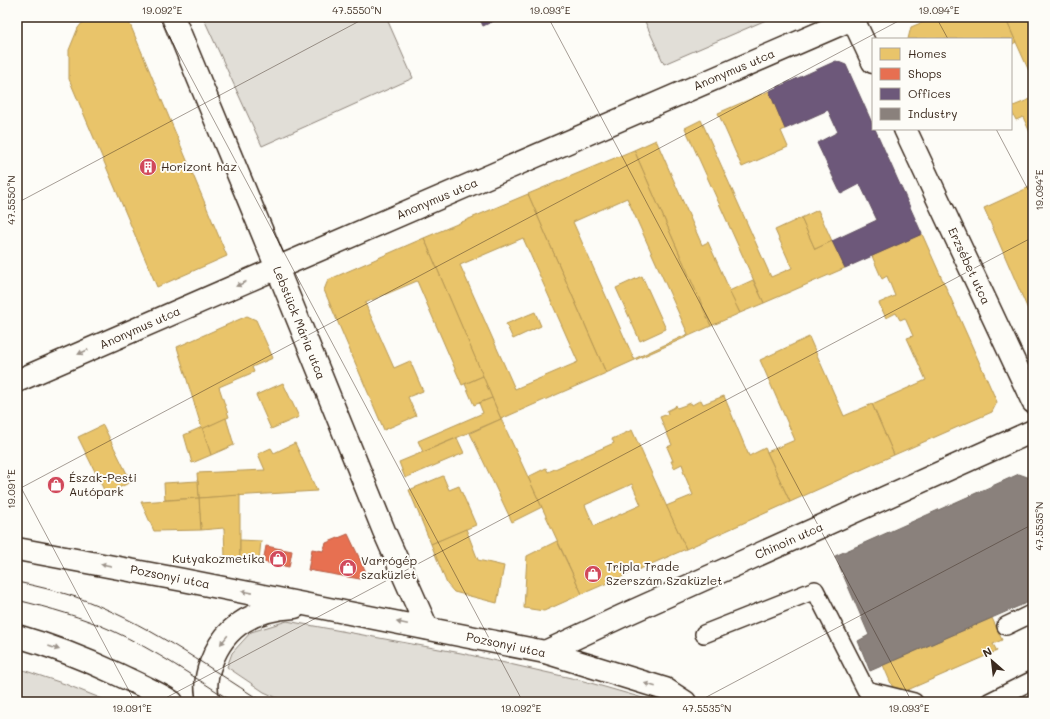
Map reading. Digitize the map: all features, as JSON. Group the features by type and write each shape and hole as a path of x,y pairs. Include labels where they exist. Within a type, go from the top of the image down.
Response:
{"street":[{"name":"Lebstück Mária utca","path":"173,17 384,531 427,628"},
{"name":"Anonymus utca","path":"17,382 854,18"},
{"path":"854,18 872,60"},
{"name":"Erzsébet utca","path":"905,130 1033,402"},
{"name":"Chinoin utca","path":"544,652 1033,431"},
{"name":"Pozsonyi utca","path":"17,549 322,607 544,652 665,689 685,702"},
{"name":"Pozsonyi utca","path":"208,702 206,684 210,668 219,646 231,631 252,616 273,609 322,607"},
{"path":"17,636 63,651 98,665 172,702"}],"lane":[{"path":"704,634 815,590 866,690 914,702"},
{"path":"1006,626 1033,614"},
{"path":"989,702 1033,680"}],"shaded area":[{"path":"203,17 386,17 413,78 262,146"},
{"path":"643,17 773,17 664,64"},
{"path":"287,621 461,653 580,680 650,700 652,702 286,702 264,692 227,667 232,653 251,632"},
{"path":"17,668 65,684 110,702 17,702"}],"building: Homes":[{"name":"Horizont ház","path":"87,17 127,17 227,256 157,287 69,79 69,50 78,28"},
{"path":"935,17 1005,17 1016,42 1012,44 1012,38 908,38 911,27"},
{"path":"1005,17 1033,17 1033,80 1016,42"},
{"path":"769,91 785,129 781,131 788,147 742,167 718,113"},
{"path":"1033,98 1033,139 1023,117 1016,120 1012,112 1012,107"},
{"path":"701,120 771,277 792,268 775,230 801,218 815,249 832,241 845,268 764,303 685,128"},
{"path":"656,140 702,245 708,242 740,313 711,326 634,150"},
{"path":"634,150 711,326 606,373 528,194","holes":["627,198 688,334 634,359 573,222"]},
{"path":"1032,186 1033,188 1033,321 984,208"},
{"path":"528,194 606,373 501,419 424,238","holes":["523,238 578,362 515,389 460,265"]},
{"path":"818,210 832,241 815,249 801,218"},
{"path":"922,234 997,402 992,412 894,455 872,404 926,380 907,338 913,336 905,318 900,320 896,313 886,318 879,303 895,296 887,276 882,279 872,256"},
{"path":"424,238 483,376 462,385 417,281 365,303 394,368 410,361 423,391 408,397 416,416 384,430 324,290 328,280"},
{"path":"642,276 666,329 640,341 616,288"},
{"path":"753,280 764,303 740,313 729,291"},
{"path":"535,312 541,326 513,339 506,324"},
{"path":"247,316 256,320 273,358 252,367 254,372 219,387 229,417 202,429 177,347"},
{"path":"809,337 844,416 872,404 894,455 790,502 767,452 795,440 760,360"},
{"path":"483,376 492,398 474,405 465,384"},
{"path":"283,383 299,417 271,429 256,395"},
{"path":"724,396 749,456 765,448 790,502 686,549 666,506 693,495 683,471 682,464 674,468 671,461 673,461 667,447 672,445 660,417 668,414 667,411 676,405 677,408 691,403 692,405 701,400 703,404"},
{"path":"492,398 501,419 423,452 418,441 483,413 479,403"},
{"path":"226,418 234,445 211,455 202,429"},
{"path":"501,419 542,507 512,522 470,433"},
{"path":"103,425 131,482 106,494 78,437"},
{"path":"202,427 211,455 192,463 184,435"},
{"path":"632,430 686,549 582,594 528,477 546,468 548,472 614,443 612,439","holes":["632,484 641,505 594,526 585,505"]},
{"path":"457,438 464,453 405,478 399,462"},
{"path":"295,443 317,491 199,498 197,473 265,470 258,454 271,448 274,453"},
{"path":"443,476 449,490 459,486 476,525 431,544 409,490"},
{"path":"198,481 199,498 165,500 164,483"},
{"path":"240,495 240,559 225,557 224,528 201,530 199,498"},
{"path":"199,498 201,530 154,531 141,502"},
{"path":"466,529 478,560 504,566 497,603 454,592 447,584 431,544"},
{"path":"240,540 261,541 259,561 240,559"},
{"path":"557,541 582,594 544,611 524,608 527,556"},
{"path":"992,618 1002,640 993,644 997,651 896,695 883,665"}],"building: Shops":[{"path":"348,534 366,572 360,579 308,570 312,549 323,551 326,543"},
{"path":"266,546 292,551 289,567 263,562"}],"building: Offices":[{"path":"479,17 502,17 483,26"},
{"path":"836,61 846,65 872,123 872,130 875,130 922,234 845,268 832,241 877,220 860,184 841,194 817,143 838,132 828,110 785,129 769,91"}],"building: Industry":[{"path":"1019,474 1033,479 1033,600 870,671 858,641 869,635 835,556"}],"tram line":[{"path":"17,582 76,597 125,618 172,644 263,702"},
{"path":"17,600 90,621 129,638 159,655 233,702"}],"place":[{"name":"Horizont ház","path":"148,167"},
{"name":"Észak-Pesti Autópark","path":"56,485"},
{"name":"Kutyakozmetika","path":"278,559"},
{"name":"Varrógép szaküzlet","path":"348,568"},
{"name":"Tripla Trade Szerszám Szaküzlet","path":"593,574"}]}
